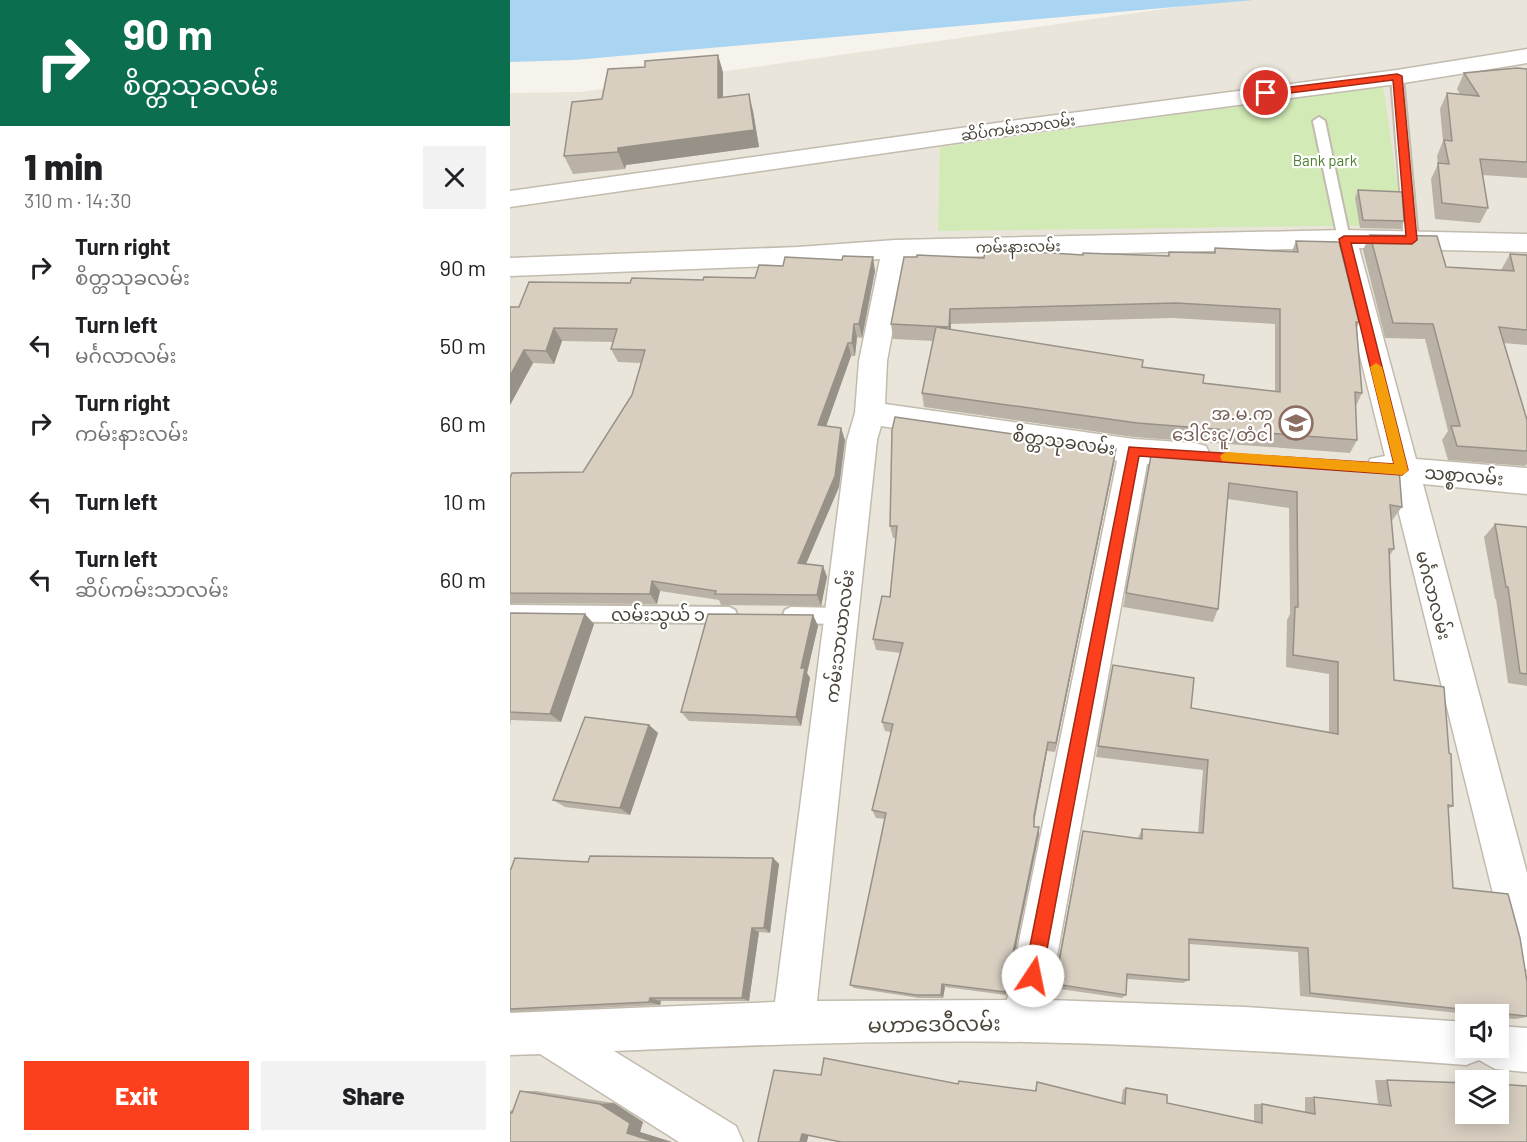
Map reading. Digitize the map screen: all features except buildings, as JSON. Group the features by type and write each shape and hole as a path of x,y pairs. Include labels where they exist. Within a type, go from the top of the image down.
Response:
{"street":[{"name":"ဆိပ်ကမ်းသာလမ်း","path":"510,199 1527,56"},
{"name":"ကမ်းနားလမ်း","path":"510,267 798,256 895,249 1344,239 1527,243"},
{"name":"မင်္ဂလာလမ်း","path":"1344,239 1527,950"},
{"name":"ကမ်းသာယာလမ်း","path":"793,1024 862,440 870,413 873,361 895,249"},
{"name":"စိတ္တသုခလမ်း","path":"870,413 1134,451 1227,457"},
{"path":"1024,1021 1134,451"},
{"path":"1355,466 1402,470"},
{"name":"သစ္စာလမ်း","path":"1402,470 1527,481"},
{"name":"မဟာဒေဝီလမ်း","path":"527,1033 793,1024 1024,1021 1331,1033 1455,1043"},
{"path":"527,1033 720,1142"},
{"path":"1509,1048 1527,1050"}],"lane":[{"path":"1397,76 1412,240"},
{"path":"1319,121 1344,239"},
{"name":"လမ်းသွယ် ၁","path":"510,613 747,615"},
{"path":"770,615 841,616"}],"shaded area":[{"path":"1227,0 1527,0 1527,1142 510,1142 510,93 580,92"}],"green space":[{"name":"Bank park","path":"1383,86 1403,225 938,231 940,147"}],"water":[{"path":"510,0 1254,0 574,60 510,62"}],"slow traffic":[{"path":"1227,457 1402,470 1376,367"}],"place":[{"name":"အ.မ.က ဒေါင်းငူ/တံငါ","path":"1296,423"}],"route":[{"path":"1033,976 1134,451 1402,470 1344,239 1412,240 1397,76 1266,93"}]}
